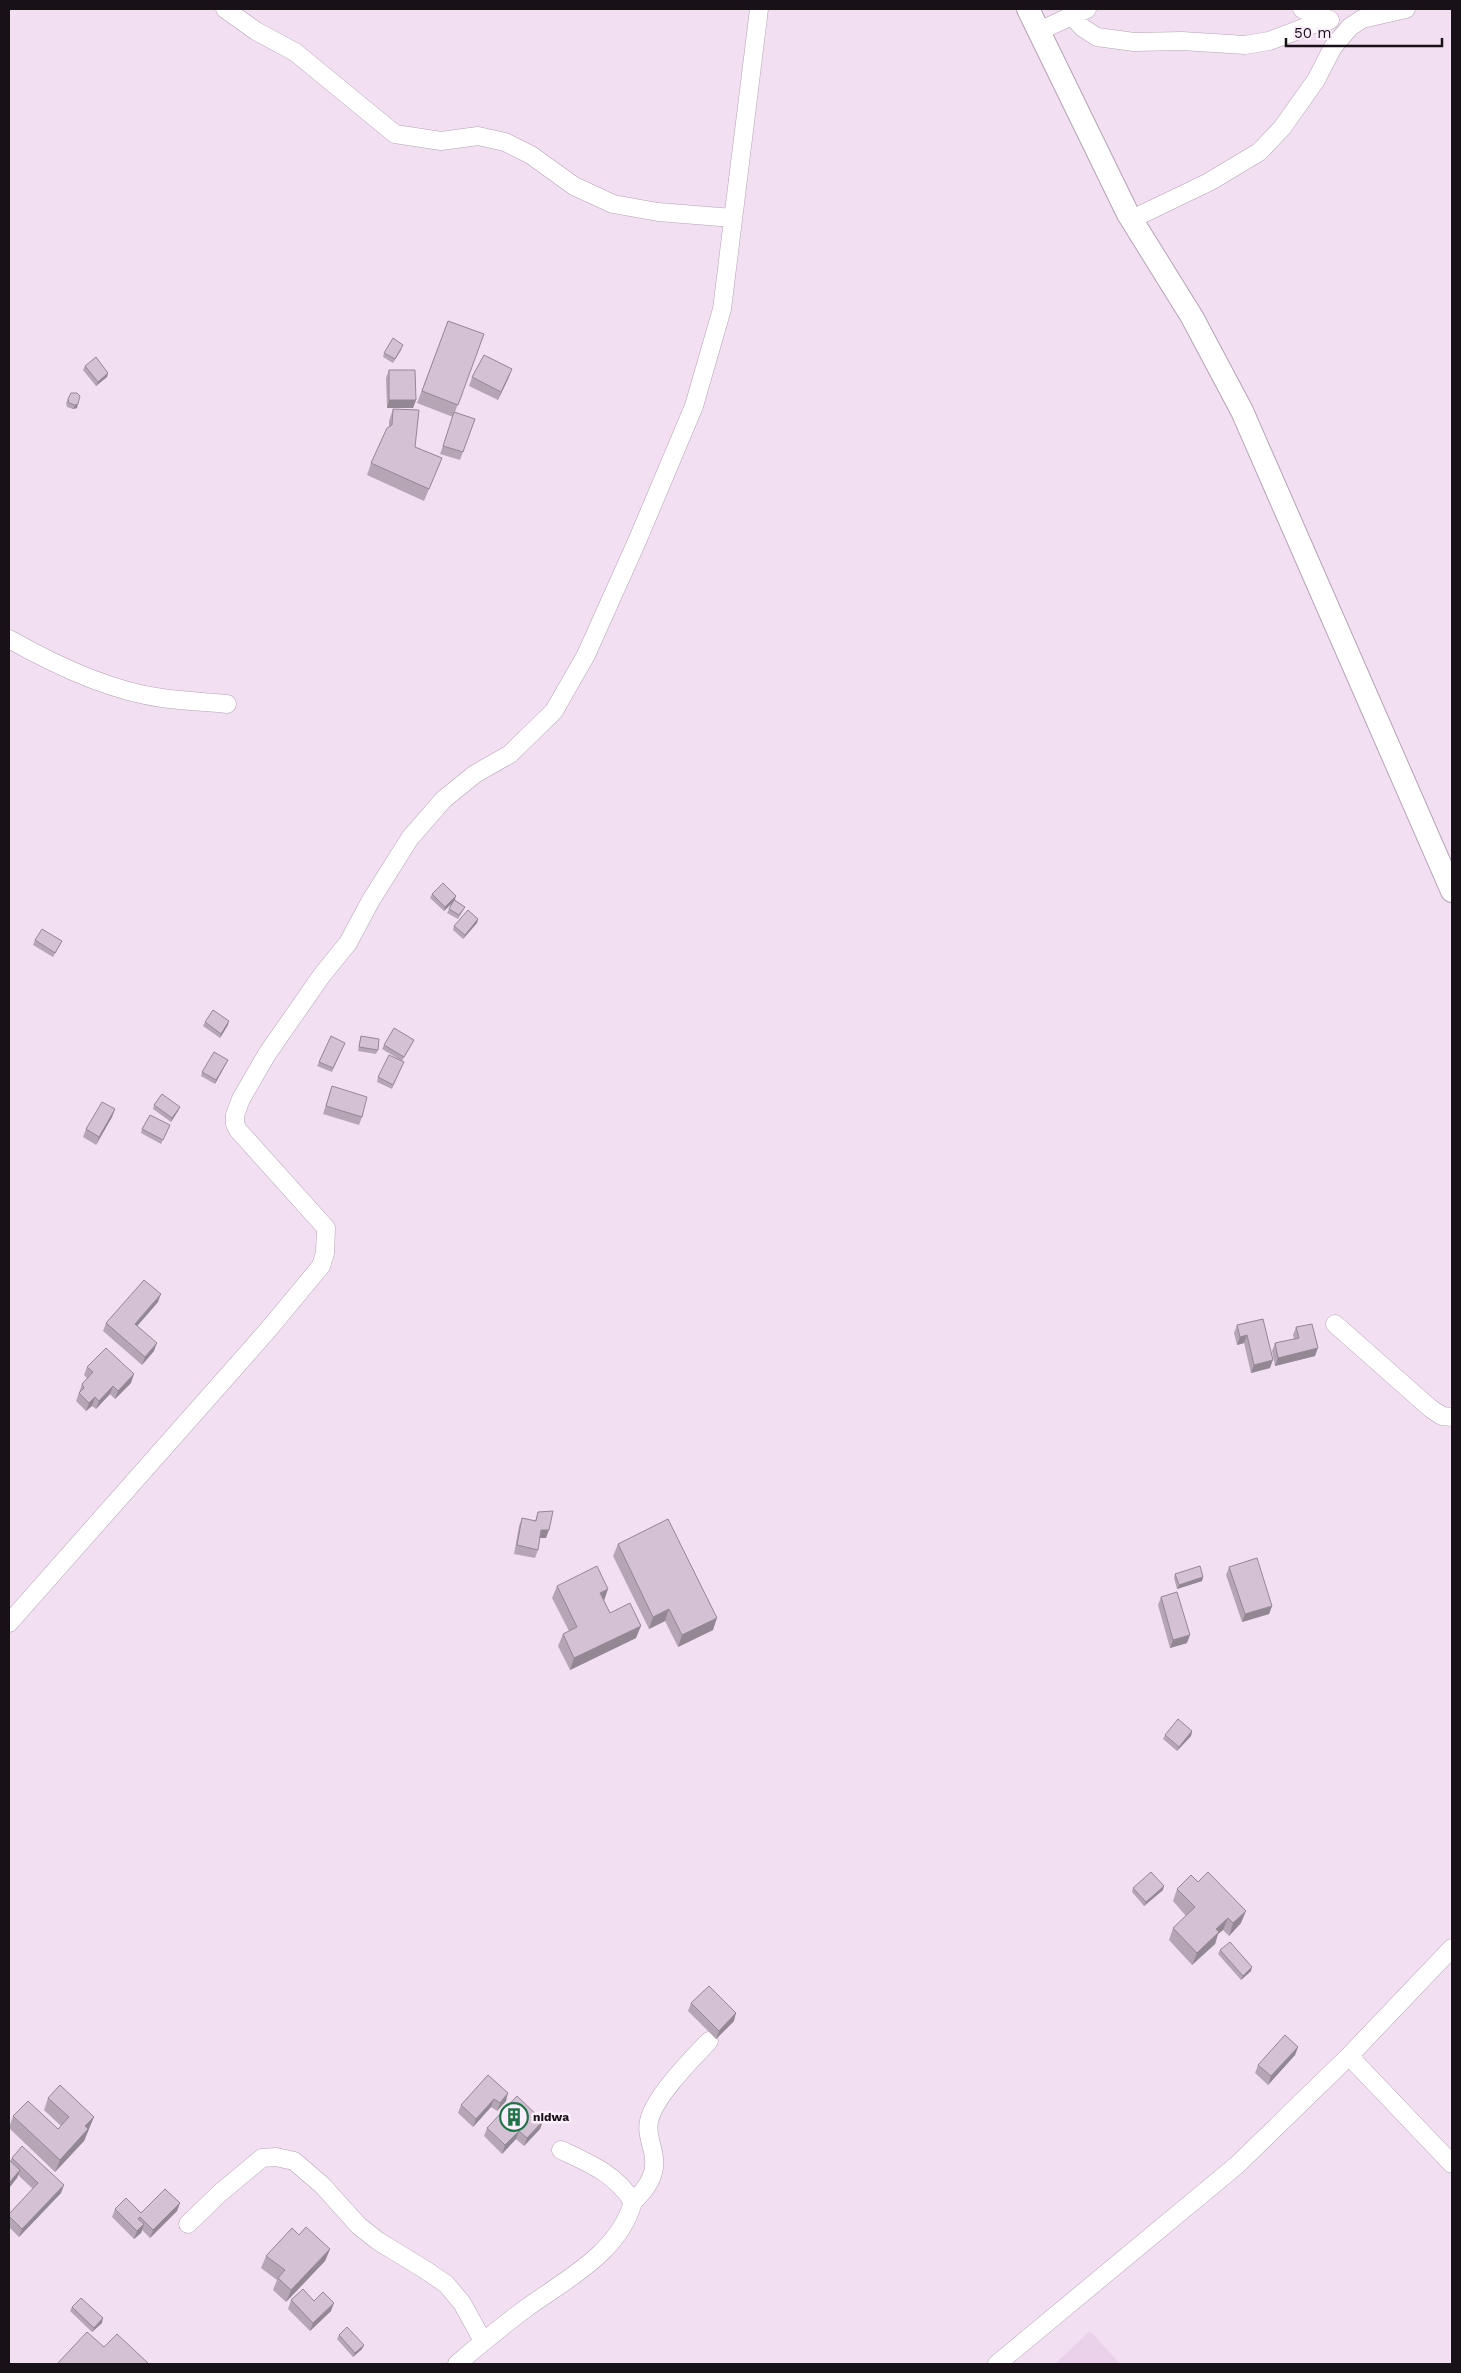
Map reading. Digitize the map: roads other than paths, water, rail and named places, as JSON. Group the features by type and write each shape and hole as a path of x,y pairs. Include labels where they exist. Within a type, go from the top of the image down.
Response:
{"street":[{"path":"225,9 256,31 294,52 395,134 441,140 478,136 505,142 531,155 574,186 613,204 658,212 733,218"},
{"path":"9,1623 268,1330 321,1266 325,1253 326,1228 238,1130 235,1124 235,1115 241,1098 267,1054 322,974 348,942 371,900 410,838 444,798 475,774 510,754 554,711 586,655 638,539 694,406 722,309 759,9"},
{"path":"1028,9 1132,219 1192,317 1242,412 1452,891"},
{"path":"1302,9 1350,28"},
{"path":"1132,219 1209,182 1259,152 1282,128 1316,80 1333,47 1350,28 1362,19 1406,9"},
{"path":"1039,31 1079,12 1083,28 1097,37 1134,42 1182,41 1245,45 1268,41 1327,19"},
{"path":"9,638 62,665 122,690 162,698 227,704"},
{"path":"1335,1324 1430,1408 1442,1416 1452,1417"},
{"path":"997,2364 1237,2165 1349,2056 1452,1948"},
{"path":"460,2364 483,2341 584,2268 612,2240 629,2218 633,2202 646,2189 653,2175 654,2158 648,2136 649,2121 656,2104 709,2041"},
{"path":"1349,2056 1452,2164"},
{"path":"561,2150 600,2169 624,2187 633,2202"},
{"path":"188,2224 220,2193 262,2158 276,2156 294,2161 322,2185 365,2231 446,2284 462,2303 483,2341"}],"place":[{"name":"nidwa","path":"514,2117"}]}
